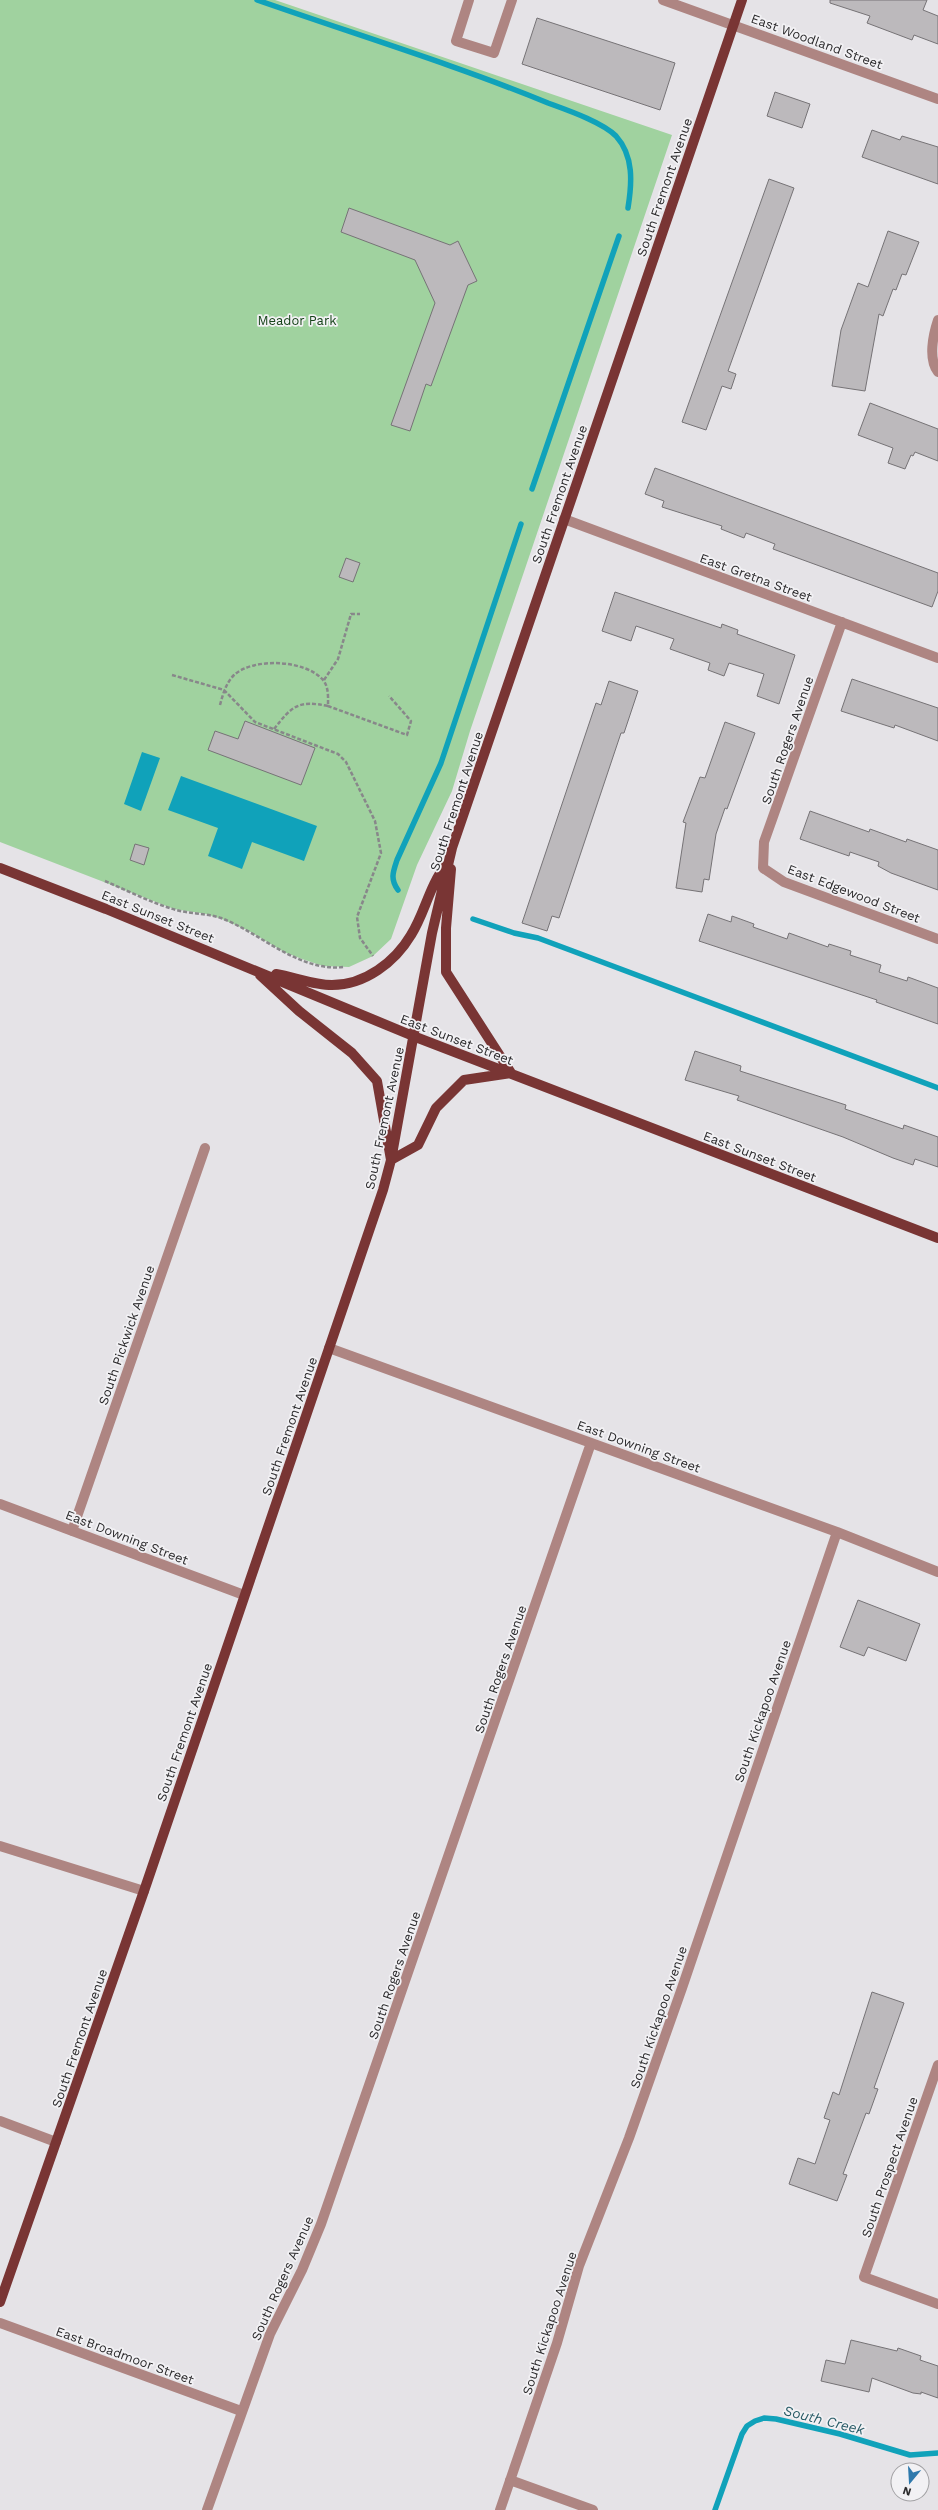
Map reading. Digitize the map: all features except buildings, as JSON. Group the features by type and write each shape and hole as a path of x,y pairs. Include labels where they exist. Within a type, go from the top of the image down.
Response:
{"main road":[{"name":"South Fremont Avenue","path":"0,2302 144,1891 244,1595 373,1223 391,1160 432,933 449,861 564,519 742,0"},
{"path":"254,970 332,985 365,979 393,958 411,935 434,880 449,861"},
{"path":"254,970 299,1011 352,1054 377,1081 391,1160 418,1145 436,1108 464,1080 511,1073 446,972 446,928 452,873 449,861"},
{"name":"East Sunset Street","path":"0,868 106,909 414,1036 938,1238"},
{"name":"East Sunset Street","path":"908,1227 938,1246"}],"street":[{"path":"469,0 456,41 494,53 512,0"},
{"name":"East Woodland Street","path":"663,0 734,24 938,100"},
{"path":"935,368 933,345 938,320"},
{"name":"East Gretna Street","path":"564,519 938,658"},
{"name":"South Rogers Avenue","path":"763,868 764,842 842,622"},
{"name":"East Edgewood Street","path":"763,868 784,882 938,939"},
{"name":"South Pickwick Avenue","path":"72,1531 205,1148"},
{"name":"East Downing Street","path":"329,1348 837,1532 938,1572"},
{"name":"South Rogers Avenue","path":"207,2510 241,2411 270,2334 302,2270 321,2224 592,1443"},
{"name":"East Downing Street","path":"0,1504 244,1595"},
{"name":"South Kickapoo Avenue","path":"500,2510 557,2343 579,2266 626,2145 682,1988 837,1532"},
{"path":"0,1846 144,1891"},
{"name":"South Prospect Avenue","path":"938,2065 864,2277 938,2304"},
{"path":"0,2121 56,2142"},
{"name":"East Broadmoor Street","path":"0,2323 241,2411"},
{"path":"510,2480 593,2510"}],"path":[{"path":"324,680 338,659 351,614 360,614"},
{"path":"220,705 224,690 235,675 245,668 258,664 273,663 311,671 324,680 328,690 328,706"},
{"path":"172,675 224,690 255,722 338,754 346,762 375,822 381,853 357,917 360,938 373,956 366,960"},
{"path":"274,729 293,708 300,704 310,703 328,706 407,735 411,721 389,696"},
{"path":"105,881 174,909 206,914 222,919 249,931 284,952 302,959 323,966 348,967"}],"green space":[{"name":"Meador Park","path":"0,0 275,0 672,135 470,731 452,791 417,865 391,939 373,956 349,967 323,966 302,959 284,952 249,931 222,919 206,914 174,909 0,842"}],"water":[{"path":"142,752 160,758 141,811 124,804"},
{"path":"181,776 317,826 304,861 252,842 242,869 208,856 218,828 168,810"}],"waterway":[{"path":"257,0 476,75 574,113 602,126 616,136 622,144 629,161 631,180 628,208"},
{"path":"532,489 619,236"},
{"path":"398,890 393,879 393,872 397,860 441,763 521,524"},
{"path":"473,919 514,933 538,938 938,1088"},
{"name":"South Creek","path":"715,2510 742,2434 747,2426 764,2418 776,2419 840,2434 910,2455 938,2453"}]}
